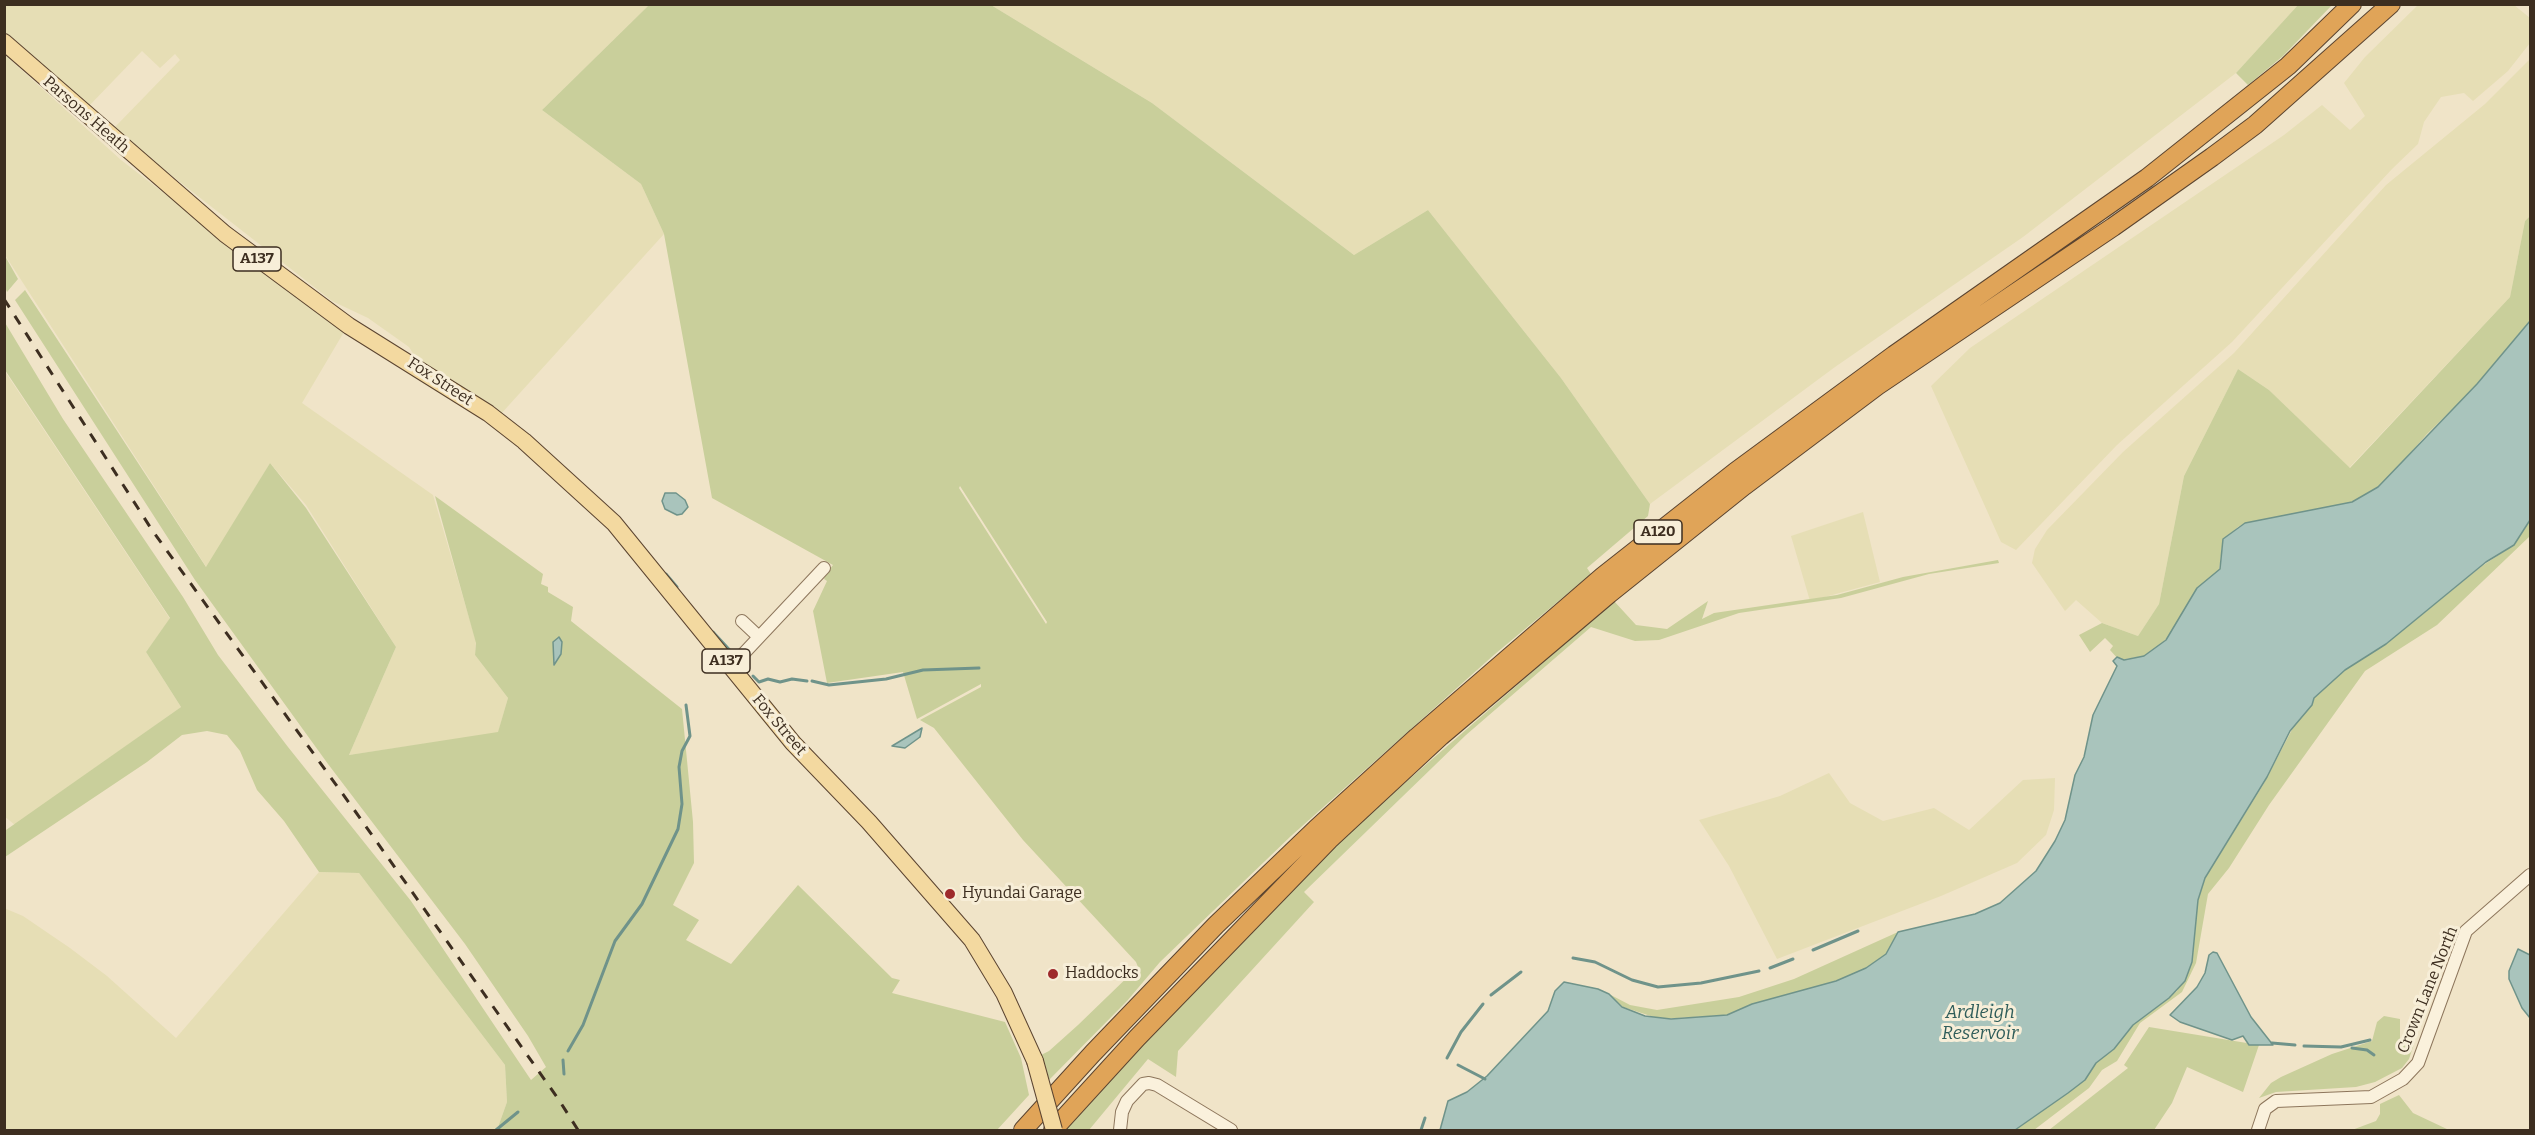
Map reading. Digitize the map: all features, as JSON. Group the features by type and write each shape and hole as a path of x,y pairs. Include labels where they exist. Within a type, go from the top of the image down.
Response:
{"highway":[{"name":"A120","path":"1023,1131 1093,1053 1216,925 1316,829 1417,737 1603,576 1735,472 1894,355 2147,178 2288,66 2352,4"},
{"name":"A120","path":"2359,34 2384,4"},
{"name":"A120","path":"1053,1126 1329,840 1442,736 1609,594 1744,486 1877,386 2114,227 2255,125 2391,4"}],"main road":[{"name":"Parsons Heath","path":"4,42 234,241 349,326"},
{"name":"Fox Street","path":"349,326 479,407 524,441 628,537 736,661 793,743 869,822 972,940 1004,993 1035,1061 1053,1126"}],"street":[{"path":"736,661 824,568"},
{"path":"742,621 759,637"},
{"name":"Crown Lane North","path":"2258,1131 2265,1109 2276,1101 2371,1097 2403,1079 2418,1063 2466,931 2530,875"},
{"path":"1120,1131 1122,1112 1127,1101 1143,1084 1149,1083 1157,1084 1231,1131"}],"shaded area":[{"path":"5,4 649,5 542,110 641,184 664,234 500,415 416,358 409,347 368,318 332,301 153,161 115,127 180,60 175,54 160,68 142,51 87,108 5,35"},
{"path":"991,5 2298,5 2236,73 2023,237 1835,367 1650,504 1561,378 1428,210 1354,255 1152,103"},
{"path":"2418,5 2514,5 2530,18 2530,43 2508,71 2473,101 2464,93 2441,97 2424,122 2418,144 2392,169 2232,342 2117,445 2016,550 2001,542 1931,386 1970,348 2284,135 2322,105 2350,130 2365,116 2344,83 2365,57"},
{"path":"4,54 121,160 344,332 302,403 433,495 476,641 475,655 508,698 498,733 349,755 396,647 306,505 270,463 207,568 5,255"},
{"path":"2530,59 2530,216 2525,221 2510,297 2349,468 2269,390 2238,369 2184,476 2159,604 2138,636 2102,623 2076,600 2065,611 2032,563 2035,549 2047,530 2123,452 2234,353 2386,185 2485,104"},
{"path":"4,370 170,619 146,652 181,707 15,825 4,816"},
{"path":"1863,512 1880,582 1810,601 1791,536"},
{"path":"1829,773 1850,803 1883,821 1934,808 1969,830 2023,780 2055,778 2054,810 2046,835 2017,863 1941,896 1777,959 1729,866 1699,820 1780,796"},
{"path":"319,872 359,873 505,1065 507,1102 497,1130 5,1130 4,908 23,916 70,948 107,976 176,1038"}],"green space":[{"path":"649,5 991,5 1152,103 1354,255 1428,210 1561,378 1650,504 1648,516 1587,568 1591,574 1495,654 1291,836 1160,962 1127,1001 1048,1081 1039,1056 1049,1051 1078,1025 1138,967 1136,962 1023,840 934,728 920,720 981,687 981,684 917,719 903,672 827,683 813,611 827,581 824,579 826,574 833,565 712,498 664,234 641,184 542,110","holes":["960,486 1047,622 1046,624 959,488"]},
{"path":"2298,5 2332,5 2283,56 2248,85 2236,73"},
{"path":"2530,216 2530,321 2470,392 2427,434 2383,484 2352,502 2245,523 2238,527 2223,540 2219,571 2195,591 2178,625 2158,648 2144,656 2119,660 2110,650 2113,646 2105,638 2090,652 2079,635 2102,623 2138,636 2159,604 2184,476 2238,369 2269,390 2350,468 2510,297 2525,221"},
{"path":"5,256 18,279 7,292 5,287"},
{"path":"25,290 206,567 270,463 306,508 396,647 349,755 498,732 508,698 475,655 476,643 435,496 543,574 541,584 548,587 548,592 573,607 571,621 682,709 693,822 694,863 673,905 699,920 686,940 731,964 798,885 892,978 900,980 892,993 1005,1022 1021,1058 1029,1095 997,1130 497,1130 507,1102 505,1065 359,873 319,872 284,821 257,790 240,751 227,735 207,731 182,735 147,762 5,857 6,830 181,707 146,652 170,618 5,370 4,321 63,419 183,597 218,655 411,901 531,1080 546,1067 528,1036 465,944 328,764 195,580 15,300"},
{"path":"2530,520 2530,536 2437,625 2365,671 2269,805 2229,868 2208,894 2196,963 2182,992 2140,1023 2117,1061 2102,1070 2089,1088 2034,1130 2015,1130 2085,1080 2096,1063 2114,1049 2134,1024 2177,991 2192,962 2198,900 2205,878 2263,785 2297,720 2314,698 2345,670 2386,644 2482,566 2514,545"},
{"path":"1998,560 1999,563 1929,574 1841,598 1739,613 1659,640 1635,641 1591,627 1466,735 1304,892 1314,902 1178,1051 1176,1077 1148,1059 1089,1130 1061,1130 1314,862 1614,601 1636,625 1667,629 1708,601 1702,619 1714,613 1837,595 1903,577"},
{"path":"1898,932 1886,954 1866,968 1836,981 1727,1015 1660,1019 1623,1007 1609,994 1630,1005 1657,1010 1739,997 1794,979"},
{"path":"2384,1016 2400,1019 2400,1039 2415,1041 2409,1059 2402,1068 2375,1082 2356,1087 2276,1092 2259,1098 2271,1083 2281,1077 2332,1054 2372,1041 2377,1022"},
{"path":"2149,1027 2259,1045 2243,1092 2187,1067 2172,1103 2154,1130 2049,1130 2128,1068 2124,1065"},
{"path":"2399,1095 2413,1113 2449,1130 2352,1130 2376,1121 2380,1114 2380,1104"}],"water":[{"name":"Ardleigh Reservoir","path":"2530,321 2530,520 2514,545 2486,562 2386,644 2345,670 2314,698 2312,705 2290,731 2267,777 2205,878 2198,900 2192,962 2185,981 2169,998 2133,1025 2114,1049 2096,1063 2085,1080 2068,1093 2015,1130 1440,1130 1448,1101 1467,1092 1487,1076 1548,1011 1555,991 1564,982 1598,989 1609,994 1622,1007 1645,1016 1671,1019 1727,1015 1752,1004 1836,981 1866,968 1886,954 1898,932 1975,914 2000,903 2036,871 2065,820 2075,775 2084,757 2093,715 2117,666 2113,661 2117,657 2124,660 2144,656 2166,640 2197,588 2220,569 2223,539 2245,523 2352,502 2378,487 2477,384"},
{"path":"665,493 676,493 685,500 688,507 682,514 677,515 665,509 662,501"},
{"path":"559,637 562,642 561,654 554,665 553,642"},
{"path":"922,728 920,737 905,748 892,746"},
{"path":"2518,949 2530,955 2530,1018 2522,1008 2509,979 2509,971"},
{"path":"2213,952 2217,953 2251,1017 2273,1045 2249,1045 2243,1036 2232,1040 2180,1022 2170,1015 2197,987 2205,973 2209,955"}],"waterway":[{"path":"666,574 677,587"},
{"path":"713,632 737,658"},
{"path":"812,681 829,685 886,679 923,670 979,668"},
{"path":"753,676 759,682 768,679 780,682 792,679 807,681"},
{"path":"568,1051 583,1025 615,941 642,904 678,829 682,804 679,767 682,751 690,736 686,705"},
{"path":"1813,950 1858,931"},
{"path":"1573,958 1595,962 1632,980 1658,987 1701,983 1759,971"},
{"path":"1770,968 1793,959"},
{"path":"1491,995 1521,972"},
{"path":"1447,1058 1461,1032 1483,1004"},
{"path":"2304,1046 2341,1047 2370,1040"},
{"path":"2272,1043 2295,1045"},
{"path":"2352,1048 2367,1050 2374,1055"},
{"path":"563,1060 564,1074"},
{"path":"1458,1065 1485,1079"},
{"path":"496,1130 518,1112"},
{"path":"1421,1130 1425,1118"}],"railway":[{"path":"4,299 152,530 355,811 578,1130"}],"place":[{"name":"Hyundai Garage","path":"950,894"},
{"name":"Haddocks","path":"1053,974"}]}
